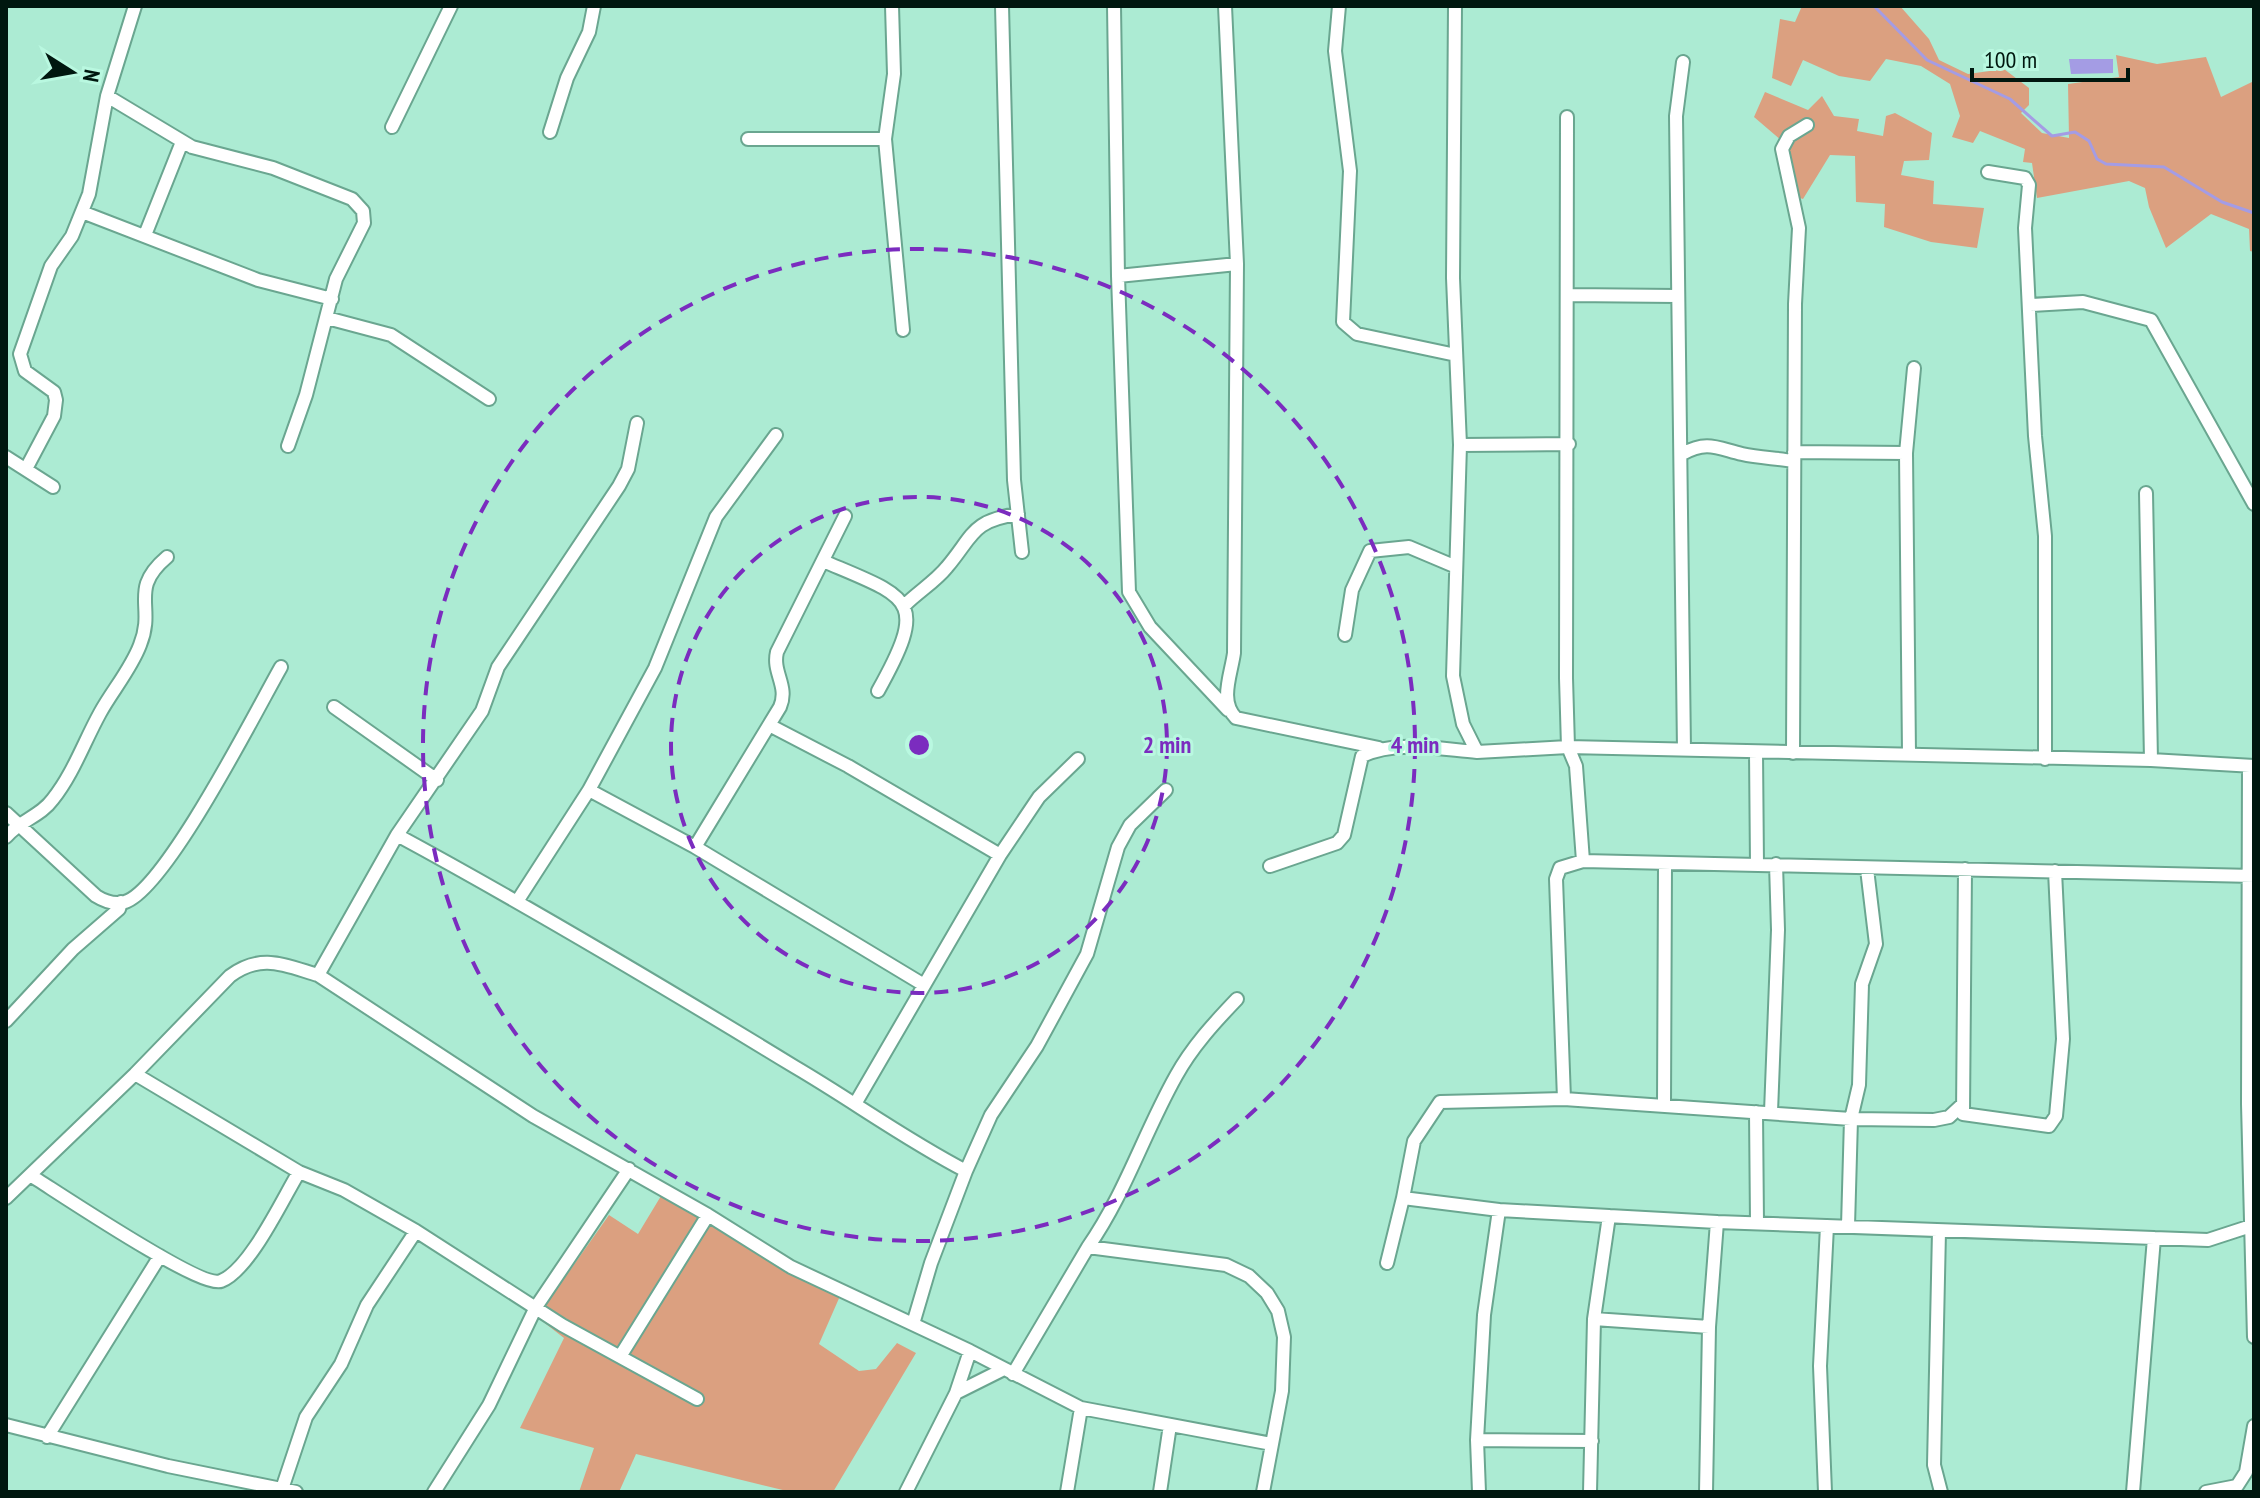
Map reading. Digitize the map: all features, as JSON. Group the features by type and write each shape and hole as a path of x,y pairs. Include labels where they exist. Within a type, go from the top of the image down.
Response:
{"street":[{"path":"27,467 54,416 56,400 54,392 25,371 20,354 51,266 72,236 82,212 93,177 107,96 135,6"},
{"path":"392,127 451,6"},
{"path":"550,132 567,78 589,32 594,6"},
{"path":"892,6 894,74 885,139 903,330"},
{"path":"1002,6 1018,514 1022,552"},
{"path":"1114,6 1118,276 1129,592 1150,627 1236,718 1379,748 1477,752 1568,747 1909,754 2151,760 2251,766 2254,1337"},
{"path":"1225,6 1237,264 1234,653 1227,696 1228,710"},
{"path":"1339,6 1335,51 1350,171 1343,322 1357,334 1456,355"},
{"path":"1455,6 1456,355 1460,445 1453,676 1463,724 1477,752"},
{"path":"1683,62 1676,116 1684,750"},
{"path":"107,96 182,142 273,168 358,204 364,223 340,269 288,446"},
{"path":"1567,117 1568,747 1576,766 1583,861"},
{"path":"1793,753 1799,228 1782,149 1789,136 1807,125"},
{"path":"748,139 885,139"},
{"path":"145,235 182,142"},
{"path":"1988,172 2025,178 2029,185 2025,228 2035,436 2045,536 2045,759"},
{"path":"82,212 258,280 332,299"},
{"path":"1118,276 1237,264"},
{"path":"1568,295 1677,296"},
{"path":"2030,305 2083,302 2151,320 2254,503"},
{"path":"327,318 391,335 489,399"},
{"path":"1909,754 1906,453 1914,368"},
{"path":"318,975 397,835 482,711 498,667 619,486 628,469 637,423"},
{"path":"518,900 589,790 670,634 675,613 716,517 776,435"},
{"path":"1460,445 1569,444"},
{"path":"1682,454 1697,446 1715,444 1744,454 1906,453"},
{"path":"6,457 27,467 53,487"},
{"path":"2146,493 2151,760"},
{"path":"905,605 946,569 969,533 994,518 1018,514"},
{"path":"695,847 771,726 785,695 774,664 777,652 845,516"},
{"path":"1345,635 1352,590 1370,551 1409,547 1454,566"},
{"path":"6,837 17,824 38,815 52,801 84,749 98,716 139,648 148,623 143,589 167,557"},
{"path":"823,561 888,589 905,605 909,618 907,635 878,691"},
{"path":"6,813 96,896 105,901 121,902 147,885 183,837 281,667"},
{"path":"334,707 437,780"},
{"path":"771,726 848,766 1000,855"},
{"path":"1270,866 1337,843 1348,825 1362,756 1379,748"},
{"path":"1756,752 1757,865"},
{"path":"855,1104 1000,855 1039,797 1078,759"},
{"path":"589,790 695,847 924,985"},
{"path":"913,1324 931,1263 991,1115 1037,1046 1087,954 1118,847 1130,825 1166,790"},
{"path":"397,835 518,900 855,1104 885,1126 966,1171"},
{"path":"1564,1099 1556,879 1560,868 1583,861 2252,876"},
{"path":"1771,1112 1778,930 1776,864"},
{"path":"1664,1105 1665,865"},
{"path":"1848,1226 1851,1119 1859,1085 1862,984 1876,944 1867,869"},
{"path":"1965,869 1963,1114 2036,1127 2049,1126 2056,1116 2063,1039 2055,871"},
{"path":"6,1021 73,949 119,909 121,902"},
{"path":"6,1198 135,1074 230,976 246,964 272,963 318,975 533,1116 708,1215 791,1267 970,1351 1081,1408 1272,1444"},
{"path":"956,1393 1009,1372 1108,1219 1176,1075 1205,1033 1237,999"},
{"path":"135,1074 299,1172 344,1190 416,1231 575,1333 621,1355 697,1399"},
{"path":"1387,1263 1414,1141 1440,1102 1564,1099 1851,1119 1934,1120 1949,1117 1962,1105"},
{"path":"1756,1112 1757,1223"},
{"path":"434,1492 483,1415 536,1307 629,1169"},
{"path":"30,1175 160,1256 210,1283 221,1281 251,1252 299,1172"},
{"path":"1403,1198 1499,1210 1717,1222 2208,1240 2252,1226"},
{"path":"1479,1492 1477,1440 1484,1315 1499,1210"},
{"path":"621,1355 708,1215"},
{"path":"1590,1492 1594,1319 1609,1216"},
{"path":"1706,1492 1709,1327 1717,1222"},
{"path":"1825,1492 1820,1366 1827,1226"},
{"path":"282,1489 306,1417 346,1356 367,1305 416,1231"},
{"path":"1939,1231 1934,1465 1941,1492"},
{"path":"2133,1492 2154,1238"},
{"path":"1088,1247 1226,1265 1249,1276 1267,1293 1278,1311 1284,1337 1282,1391 1263,1492"},
{"path":"47,1437 160,1256"},
{"path":"1594,1319 1709,1327"},
{"path":"906,1492 956,1393 970,1351"},
{"path":"1067,1492 1081,1408"},
{"path":"6,1425 47,1437 296,1492"},
{"path":"1160,1492 1170,1425"},
{"path":"2206,1492 2237,1486 2246,1472 2254,1426"},
{"path":"1477,1440 1592,1441"}],"shaded area":[{"path":"1802,6 1900,6 1929,39 1939,60 1968,74 2004,69 2029,88 2029,105 2021,113 2042,133 2069,138 2068,84 2119,77 2116,55 2157,64 2206,57 2221,97 2254,81 2254,252 2250,251 2249,229 2211,214 2166,248 2149,207 2145,188 2129,181 2037,198 2032,163 2023,162 2025,149 1980,131 1973,143 1952,137 1960,116 1950,84 1921,66 1886,59 1870,81 1839,76 1803,60 1791,86 1772,78 1780,19 1795,22"},
{"path":"2069,59 2113,59 2113,73 2071,74"},
{"path":"1765,92 1808,110 1822,96 1834,116 1859,119 1857,131 1883,136 1886,116 1895,113 1932,133 1929,160 1904,161 1901,175 1934,181 1933,204 1984,208 1977,248 1931,242 1884,227 1885,204 1856,202 1855,156 1830,155 1803,199 1797,197 1788,146 1754,117"},
{"path":"664,1191 840,1296 819,1344 859,1371 876,1369 897,1343 916,1353 833,1492 791,1492 636,1454 619,1492 579,1492 594,1448 520,1428 564,1338 537,1317 609,1215 638,1234"}],"waterway":[{"path":"1874,6 1927,60 2010,99 2052,136 2075,132 2089,141 2097,159 2106,164 2164,167 2222,202 2254,213"}]}
